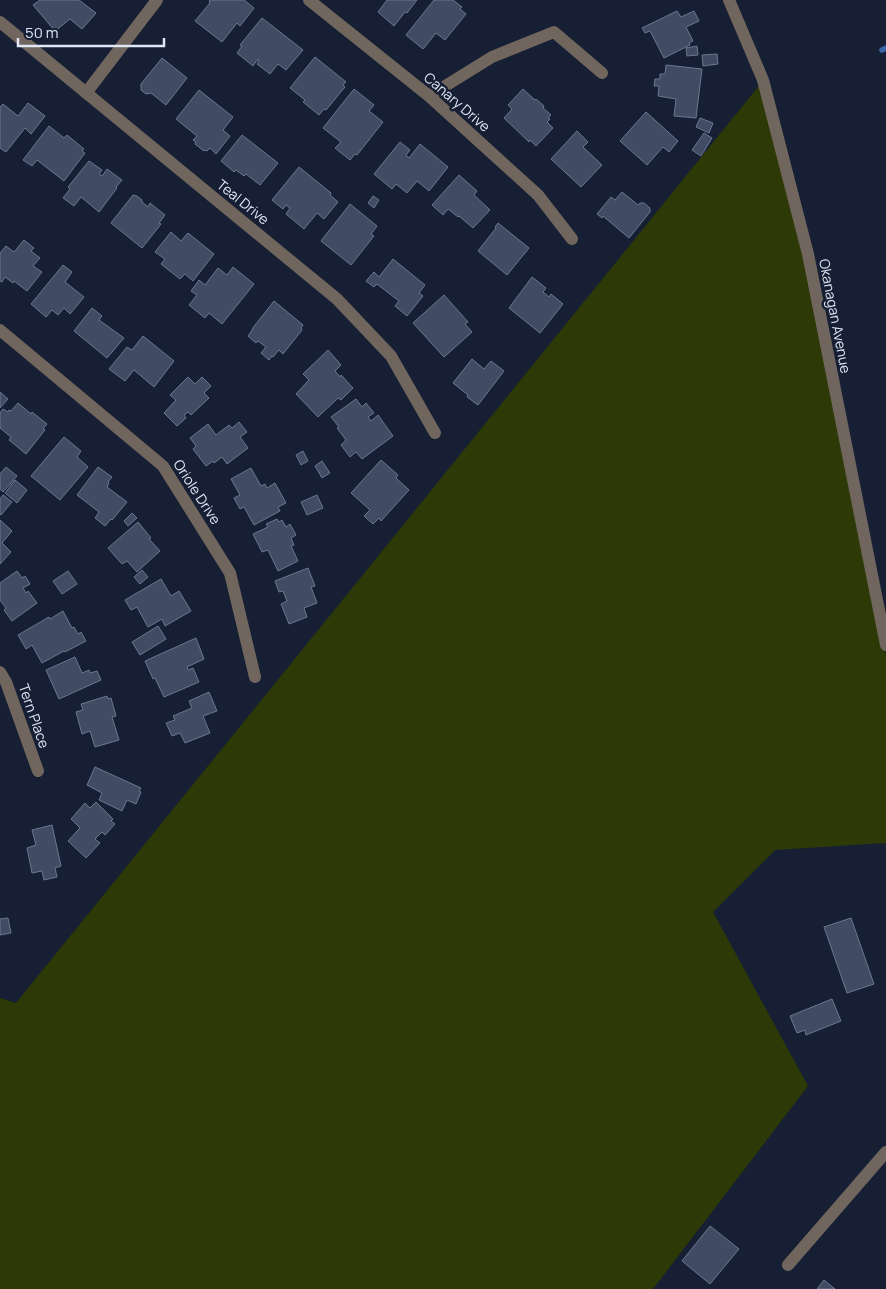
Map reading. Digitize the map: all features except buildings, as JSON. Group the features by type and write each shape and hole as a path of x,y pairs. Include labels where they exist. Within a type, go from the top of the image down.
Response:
{"street":[{"path":"86,92 157,0"},
{"name":"Canary Drive","path":"310,0 428,96 538,194 572,239"},
{"name":"Okanagan Avenue","path":"729,0 763,80 808,254 886,644"},
{"name":"Teal Drive","path":"0,22 337,299 390,356 435,433"},
{"path":"428,96 492,57 554,32 602,73"},
{"name":"Oriole Drive","path":"0,330 163,466 230,573 255,677"},
{"name":"Tern Place","path":"0,672 6,682 38,771"},
{"path":"788,1265 886,1152"}],"green space":[{"path":"762,82 805,253 886,655 886,843 775,850 713,912 808,1086 653,1289 0,1289 0,998 16,1003"}],"waterway":[{"path":"882,50 886,48"}]}
